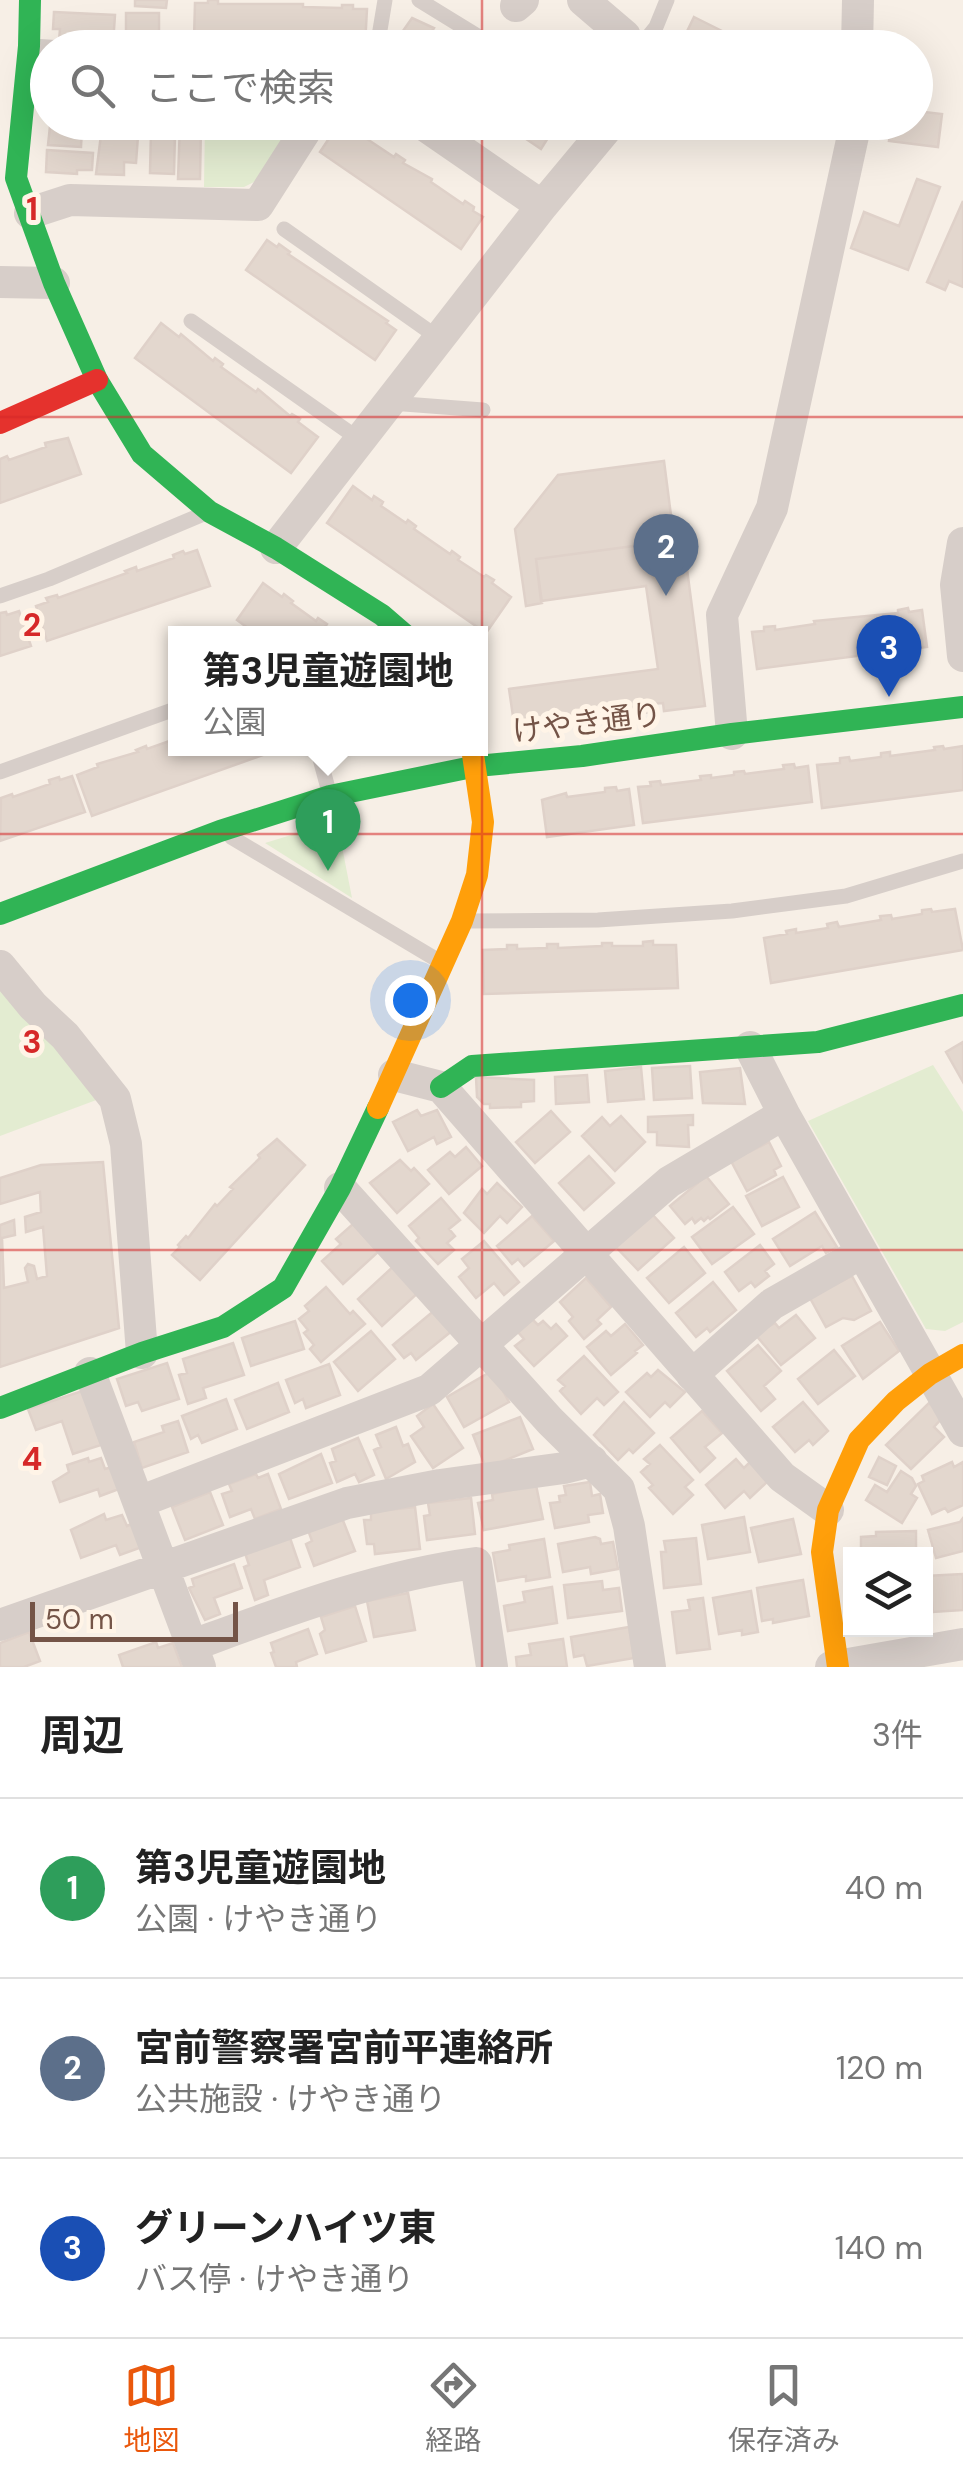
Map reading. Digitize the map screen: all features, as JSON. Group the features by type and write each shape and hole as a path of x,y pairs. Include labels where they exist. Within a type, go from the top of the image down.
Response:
{"street":[{"path":"30,0 28,112 16,178 54,283 97,380 142,454 210,512 276,548 395,626"},
{"path":"583,0 617,30"},
{"path":"857,30 858,0"},
{"path":"30,213 70,200 258,206 300,140"},
{"path":"446,140 542,206"},
{"path":"276,548 597,140"},
{"path":"732,734 722,615 772,508 852,140"},
{"path":"0,282 54,283"},
{"path":"0,422 97,380"},
{"path":"963,544 956,585 963,656"},
{"name":"けやき通り","path":"0,914 220,831 475,757 582,756 963,707"},
{"path":"0,1408 142,1353 223,1327 284,1288 340,1188 462,920 477,875 483,822 475,757"},
{"path":"0,966 33,1006 65,1036 115,1099 126,1144 142,1353"},
{"path":"441,1087 472,1066 818,1042 963,1005"},
{"path":"750,1047 963,1431"},
{"path":"394,1075 441,1087 782,1477 828,1510"},
{"path":"140,1502 429,1390 669,1182 784,1114"},
{"path":"340,1188 550,1421 619,1489 630,1526 650,1667"},
{"path":"692,1376 772,1304 861,1252"},
{"path":"963,1355 930,1374 896,1401 859,1440 828,1510 822,1552 835,1667 963,1645"},
{"path":"90,1373 197,1656 340,1591 422,1570 476,1563 492,1667"},
{"path":"0,1626 347,1503 440,1484 592,1461"}],"lane":[{"path":"380,30 385,0"},
{"path":"420,0 469,30"},
{"path":"654,30 667,0"},
{"path":"284,229 440,339"},
{"path":"191,322 361,441"},
{"path":"391,402 483,410"},
{"path":"0,596 210,512"},
{"path":"0,772 168,712"},
{"path":"320,756 330,796"},
{"path":"220,831 442,963"},
{"path":"462,920 598,920 732,911 846,896 963,861"}],"green space":[{"path":"205,140 285,140 260,179 244,187 204,187"},
{"path":"337,821 352,898 265,843"},
{"path":"0,989 53,1040 99,1099 0,1136"},
{"path":"933,1065 963,1112 963,1322 945,1331 926,1329 808,1121"}],"building":[{"path":"135,0 167,0 166,8 135,6"},
{"path":"218,0 218,4 342,8 353,5 353,9 367,9 366,30 194,30 195,3"},
{"path":"54,12 115,15 114,30 53,29"},
{"path":"126,13 159,13 159,30 126,30"},
{"path":"694,17 720,30 688,30"},
{"path":"412,18 434,28 433,30 404,30"},
{"path":"933,113 942,114 938,147 889,141 933,140"},
{"path":"49,140 81,140 81,147 48,145"},
{"path":"100,140 138,140 136,163 124,162 124,175 96,174"},
{"path":"151,140 175,140 174,174 150,173"},
{"path":"179,140 201,140 200,179 178,179"},
{"path":"328,140 368,140 405,160 403,163 432,179 463,204 465,201 474,207 473,211 483,217 461,249 320,152"},
{"path":"528,140 547,140 541,149"},
{"path":"47,150 93,153 92,170 77,170 77,174 46,172"},
{"path":"917,179 940,187 908,270 851,248 864,212 899,226"},
{"path":"963,201 963,287 949,281 945,290 927,282"},
{"path":"267,240 277,247 279,244 388,321 396,330 375,360 246,270"},
{"path":"161,323 213,361 215,358 223,364 221,367 256,392 258,389 290,416 300,419 298,422 318,437 291,473 135,358"},
{"path":"68,438 81,474 0,503 0,459 7,456 9,460 46,447 45,443"},
{"path":"664,461 678,570 654,573 649,544 536,559 542,603 526,606 515,529 558,475"},
{"path":"353,486 372,500 374,496 383,502 381,506 406,523 408,520 416,526 414,529 460,557 458,560 494,580 492,583 511,597 488,630 488,626 476,626 327,523"},
{"path":"649,544 654,573 687,569 705,706 664,711 663,703 650,704 651,712 515,730 509,689 658,669 646,586 541,601 536,559"},
{"path":"197,550 210,586 47,641 36,606 48,602 46,598 58,598 136,567 137,571 183,551 185,554"},
{"path":"263,583 282,597 284,594 316,621 318,618 327,624 245,626 237,620"},
{"path":"908,608 909,612 922,610 927,647 757,669 752,632 764,631 764,627 775,626 775,630 815,624 814,621 898,613"},
{"path":"19,611 31,646 0,656 0,613"},
{"path":"168,742 168,756 260,756 92,816 77,775 98,767 97,764 146,746 147,749"},
{"path":"963,746 963,790 822,808 817,765 840,763 840,758 849,757 850,761"},
{"path":"794,764 795,768 808,766 812,802 643,823 638,787 651,786 650,782 660,781 661,785 701,780 700,776 711,778 744,771 745,774"},
{"path":"72,776 85,812 0,841 1,798"},
{"path":"616,787 617,791 629,789 634,825 547,837 542,800 566,793 567,797 605,792 605,788"},
{"path":"955,909 963,950 771,983 764,938 796,929 796,933 828,928 827,924 837,922 839,927 881,920 880,916 891,915 892,919 922,914 922,910"},
{"path":"653,941 653,945 676,945 678,988 484,994 483,950 507,949 507,945 517,945 517,949 547,948 547,944 558,944 558,948 602,943 643,946 643,942"},
{"path":"963,1042 963,1082 946,1052"},
{"path":"690,1066 692,1098 654,1100 652,1068"},
{"path":"641,1067 644,1099 608,1102 605,1071"},
{"path":"740,1068 745,1104 703,1103 700,1072"},
{"path":"587,1075 589,1102 556,1104 555,1077"},
{"path":"476,1077 534,1080 534,1101 521,1102 521,1107 490,1108 490,1104 477,1097"},
{"path":"417,1110 421,1116 437,1110 451,1137 437,1144 434,1137 408,1151 393,1122"},
{"path":"551,1111 570,1132 535,1163 516,1142"},
{"path":"693,1115 693,1125 688,1125 689,1147 657,1145 657,1132 648,1132 648,1117"},
{"path":"621,1116 645,1142 615,1171 582,1136 602,1117 610,1126"},
{"path":"277,1139 305,1165 200,1280 172,1255 260,1158 258,1155"},
{"path":"769,1142 781,1166 774,1170 776,1175 747,1191 731,1161"},
{"path":"466,1147 482,1166 449,1194 428,1170 450,1152 455,1157"},
{"path":"589,1156 614,1183 584,1210 559,1183"},
{"path":"400,1160 429,1184 397,1213 370,1183"},
{"path":"103,1162 119,1328 0,1367 0,1225 14,1220 15,1235 2,1238 4,1288 28,1282 28,1264 34,1266 37,1279 47,1276 43,1227 26,1232 25,1217 41,1212 40,1192 0,1204 0,1178 41,1165"},
{"path":"706,1176 729,1204 710,1219 701,1218 695,1223 692,1218 685,1224 670,1206"},
{"path":"783,1177 799,1207 762,1226 746,1196"},
{"path":"497,1183 522,1207 507,1223 500,1216 484,1233 464,1213 482,1189 487,1194"},
{"path":"441,1198 460,1220 449,1229 455,1236 447,1243 454,1250 438,1264 416,1241 419,1238 409,1226"},
{"path":"733,1207 754,1234 712,1264 692,1237"},
{"path":"815,1212 837,1247 826,1253 822,1246 790,1266 773,1239"},
{"path":"652,1214 674,1238 638,1270 616,1247"},
{"path":"532,1216 554,1241 524,1266 518,1259 512,1264 497,1246"},
{"path":"353,1224 378,1252 343,1284 322,1261 341,1244 336,1239"},
{"path":"484,1241 519,1282 504,1295 494,1283 476,1298 459,1277 469,1268 462,1259"},
{"path":"760,1245 774,1264 765,1271 769,1276 755,1287 751,1282 739,1291 725,1272"},
{"path":"684,1247 705,1273 669,1303 647,1278"},
{"path":"396,1264 420,1291 382,1326 358,1299"},
{"path":"852,1276 871,1311 826,1327 810,1298"},
{"path":"586,1278 611,1307 597,1320 601,1324 584,1339 560,1302"},
{"path":"713,1282 736,1310 710,1332 707,1328 696,1337 676,1313"},
{"path":"326,1287 350,1314 353,1311 365,1324 321,1362 310,1349 314,1345 299,1319 309,1311 305,1306"},
{"path":"436,1309 453,1330 416,1360 411,1353 404,1358 393,1345"},
{"path":"796,1315 815,1338 781,1365 755,1334 775,1323 779,1328"},
{"path":"532,1319 538,1325 543,1321 551,1329 556,1324 567,1336 534,1366 515,1346 524,1339 518,1332"},
{"path":"295,1321 304,1349 251,1366 242,1338"},
{"path":"880,1322 899,1351 863,1379 842,1346"},
{"path":"625,1324 643,1345 611,1375 587,1347 606,1331 611,1336"},
{"path":"371,1331 395,1359 358,1391 334,1362"},
{"path":"233,1343 244,1375 203,1388 206,1398 188,1404 179,1375 187,1373 183,1359"},
{"path":"758,1345 781,1371 764,1386 775,1399 761,1411 727,1371"},
{"path":"834,1350 855,1376 818,1404 798,1379"},
{"path":"584,1356 618,1392 604,1405 597,1398 581,1414 560,1391 565,1386 558,1380"},
{"path":"167,1363 179,1399 142,1411 138,1402 126,1406 117,1379"},
{"path":"329,1364 340,1395 306,1408 303,1399 295,1403 286,1380"},
{"path":"658,1370 685,1392 670,1407 665,1402 650,1417 626,1392 647,1373 651,1377"},
{"path":"492,1371 509,1402 464,1427 447,1397"},
{"path":"278,1383 289,1412 247,1429 235,1400"},
{"path":"82,1391 101,1445 73,1454 62,1421 36,1430 28,1409"},
{"path":"226,1399 237,1429 202,1443 198,1435 191,1439 182,1416"},
{"path":"624,1402 654,1433 633,1453 629,1449 618,1460 594,1435"},
{"path":"803,1402 828,1431 813,1445 809,1440 795,1452 773,1427"},
{"path":"929,1403 943,1417 934,1427 944,1437 911,1469 886,1445"},
{"path":"433,1404 463,1448 433,1468 411,1436 424,1427 417,1416"},
{"path":"702,1411 722,1433 705,1447 715,1458 700,1472 671,1438"},
{"path":"520,1417 533,1449 486,1468 473,1435"},
{"path":"178,1421 188,1452 142,1468 134,1442 164,1432 162,1426"},
{"path":"396,1427 415,1462 386,1479 374,1450 381,1447 376,1435"},
{"path":"358,1438 374,1475 359,1482 355,1474 337,1482 330,1463 336,1461 332,1449"},
{"path":"660,1445 693,1480 685,1487 693,1495 673,1514 649,1488 653,1485 641,1472 650,1464 644,1459"},
{"path":"321,1454 332,1483 289,1499 279,1474"},
{"path":"879,1457 896,1466 887,1485 869,1477"},
{"path":"88,1458 89,1462 101,1458 105,1469 112,1467 119,1489 100,1496 98,1489 60,1502 53,1482 69,1472 67,1465"},
{"path":"736,1459 744,1468 750,1462 767,1482 750,1498 744,1491 725,1508 706,1485"},
{"path":"952,1462 954,1467 963,1462 963,1505 932,1514 918,1484 924,1481 922,1476"},
{"path":"901,1471 912,1478 916,1486 911,1494 917,1498 902,1523 866,1500 875,1485 887,1492"},
{"path":"256,1474 258,1478 268,1474 281,1509 255,1519 251,1509 230,1517 222,1494 232,1491 229,1484"},
{"path":"590,1482 592,1496 600,1494 603,1513 588,1515 589,1522 555,1528 550,1503 560,1502 559,1496 566,1495 564,1486"},
{"path":"536,1485 543,1519 484,1530 478,1503 493,1500 492,1494"},
{"path":"210,1492 223,1525 185,1540 172,1507"},
{"path":"471,1498 475,1534 427,1540 424,1516 430,1515 428,1503"},
{"path":"415,1507 420,1549 375,1554 374,1544 367,1544 364,1520 371,1520 371,1512"},
{"path":"104,1514 106,1520 122,1515 127,1526 134,1523 142,1547 120,1555 116,1545 81,1558 71,1530"},
{"path":"744,1517 750,1552 708,1559 702,1525"},
{"path":"342,1518 355,1551 314,1566 306,1544 312,1541 308,1530"},
{"path":"963,1518 963,1551 936,1558 928,1530"},
{"path":"793,1519 801,1554 759,1562 751,1528"},
{"path":"916,1531 916,1547 861,1547 861,1537 876,1536 876,1532"},
{"path":"595,1537 601,1544 613,1542 618,1569 591,1574 590,1567 563,1572 558,1544"},
{"path":"290,1538 300,1567 264,1580 268,1595 255,1600 244,1567 249,1565 245,1553"},
{"path":"696,1538 701,1584 664,1588 664,1541"},
{"path":"544,1539 550,1577 498,1581 493,1553 510,1550 509,1545"},
{"path":"234,1564 242,1588 214,1598 220,1614 205,1620 189,1588 194,1586 192,1579"},
{"path":"963,1574 963,1610 933,1612 933,1576"},
{"path":"803,1580 809,1616 773,1623 773,1619 762,1621 757,1588"},
{"path":"602,1581 603,1590 619,1588 622,1611 568,1618 564,1585"},
{"path":"552,1587 557,1623 508,1631 504,1606 525,1602 523,1592"},
{"path":"751,1591 758,1632 719,1634 713,1598"},
{"path":"408,1593 415,1630 374,1637 367,1601"},
{"path":"703,1598 710,1649 677,1653 672,1612 690,1610 688,1600"},
{"path":"355,1606 366,1641 326,1653 320,1634 325,1630 321,1617"},
{"path":"629,1627 634,1658 587,1666 584,1655 574,1657 571,1637"},
{"path":"308,1629 317,1654 296,1662 297,1667 276,1667 271,1643"},
{"path":"29,1632 40,1661 24,1667 0,1667 0,1643"},
{"path":"563,1639 567,1667 517,1667 516,1657 531,1655 529,1644"},
{"path":"156,1642 158,1648 173,1643 182,1667 123,1667 119,1655"}],"traffic: fast":[{"path":"30,0 16,178 54,283 97,380 142,454 210,512 276,548 395,626"},
{"path":"0,914 220,831 330,796 477,766 963,707"},
{"path":"441,1087 472,1066 818,1042 963,1005"},
{"path":"0,1408 142,1353 223,1327 283,1288 340,1188 378,1108"}],"traffic: slow":[{"path":"378,1108 462,921 477,875 483,822 473,756"},
{"path":"838,1667 822,1552 828,1510 859,1440 896,1401 930,1374 963,1355"}],"traffic: jam":[{"path":"0,423 97,380"}],"place":[{"name":"宮前警察署宮前平連絡所","path":"666,596"},
{"name":"グリーンハイツ東","path":"889,697"},
{"name":"第3児童遊園地","path":"328,871"}]}
